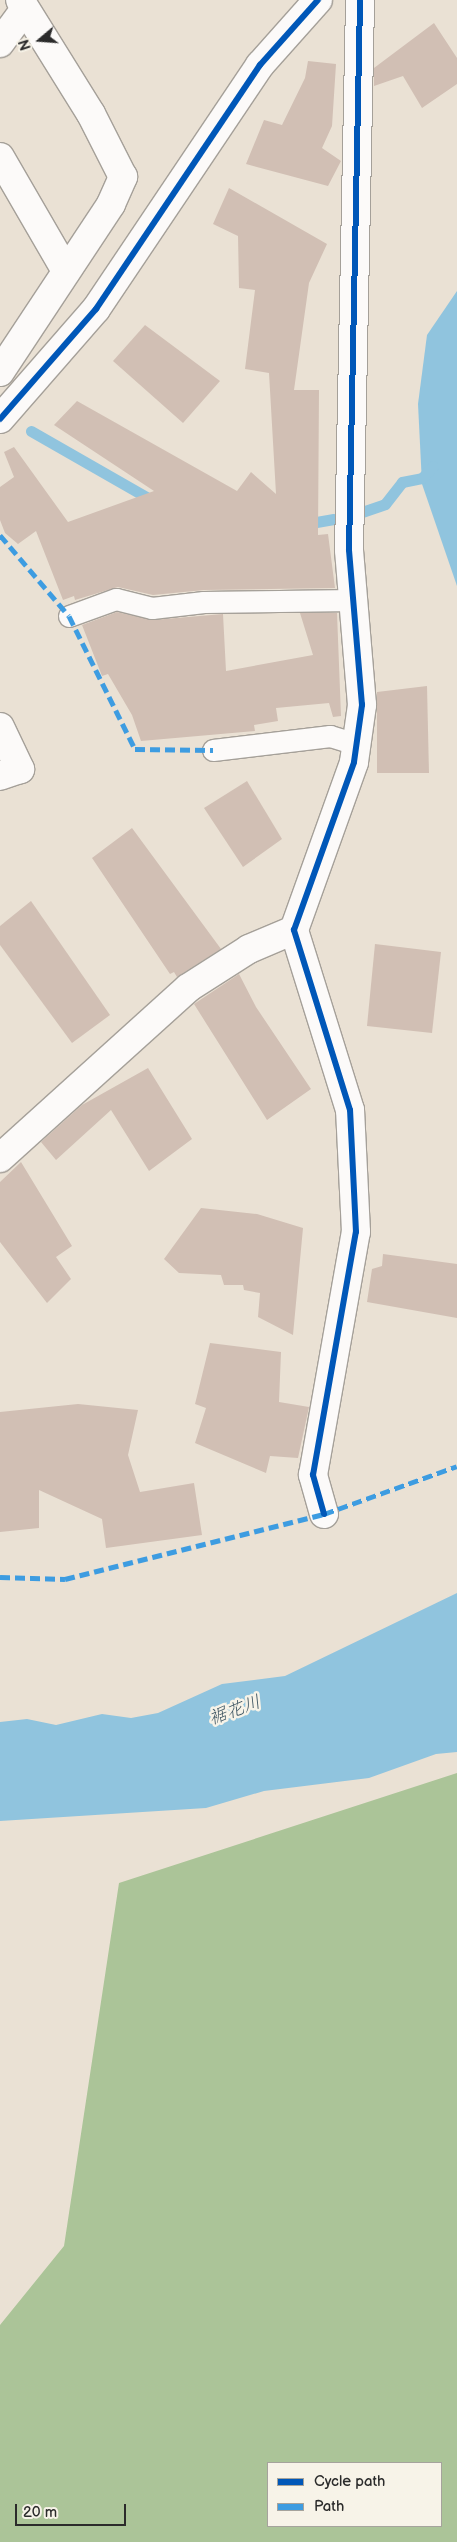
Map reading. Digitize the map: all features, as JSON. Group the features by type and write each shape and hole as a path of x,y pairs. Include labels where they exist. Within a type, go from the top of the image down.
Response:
{"street":[{"path":"0,419 96,309 260,65 318,0"},
{"path":"324,1514 313,1474 356,1232 350,1110 294,930 356,744 362,704 349,550 360,0"},
{"path":"0,43 22,5 91,114 123,177 66,271 0,372"},
{"path":"0,157 66,271"},
{"path":"0,727 20,769 0,776"},
{"path":"0,1158 188,988 249,949 294,930"}],"lane":[{"path":"69,616 116,599 152,608 282,599 354,600"},
{"path":"213,750 330,736 356,744"}],"green space":[{"path":"457,1773 457,2542 0,2542 0,2325 64,2246 119,1883"}],"water":[{"path":"457,291 457,586 422,484 418,404 427,335"},
{"name":"裾花川","path":"457,1593 457,1752 436,1754 369,1778 264,1791 206,1808 0,1821 0,1722 27,1719 56,1725 102,1714 131,1718 158,1713 222,1684 285,1676"}],"building":[{"path":"434,23 457,58 457,84 422,108 403,76 374,86 374,68"},
{"path":"308,61 336,64 332,126 322,148 341,161 328,186 246,164 264,120 282,125 305,78"},
{"path":"229,188 327,244 309,283 294,390 319,390 318,535 328,534 335,588 204,590 153,595 118,587 75,600 74,596 63,600 36,531 18,544 5,533 0,520 0,487 14,477 4,452 14,447 68,522 154,491 54,425 77,401 237,491 251,472 276,494 269,373 245,369 255,290 239,288 238,236 213,224"},
{"path":"145,325 220,381 183,423 113,361"},
{"path":"117,612 153,620 223,614 226,671 313,655 300,613 337,613 341,716 333,717 329,703 276,708 278,721 254,725 255,731 141,741 132,715 108,674 102,676 82,625"},
{"path":"427,686 429,773 377,773 377,692"},
{"path":"247,781 282,839 243,867 204,808"},
{"path":"132,828 221,949 177,977 174,972 170,974 92,858"},
{"path":"31,901 110,1015 72,1043 0,945 0,926"},
{"path":"375,944 441,952 432,1033 367,1026"},
{"path":"239,974 256,1007 311,1089 267,1120 194,1004"},
{"path":"148,1068 192,1139 149,1171 111,1110 56,1160 41,1142 82,1105"},
{"path":"21,1162 72,1246 56,1257 71,1279 47,1303 0,1242 0,1182"},
{"path":"201,1208 257,1214 303,1228 293,1335 258,1317 260,1293 244,1290 243,1285 224,1285 221,1275 179,1273 164,1259"},
{"path":"383,1254 457,1264 457,1318 367,1302 372,1269 382,1266"},
{"path":"210,1343 281,1352 279,1402 309,1407 298,1458 270,1456 266,1473 195,1443 206,1408 195,1404"},
{"path":"78,1404 138,1410 128,1455 140,1492 194,1483 202,1535 106,1548 102,1519 39,1490 39,1528 0,1532 0,1412"}],"waterway":[{"path":"31,431 155,502"},
{"path":"362,512 385,504 402,482 422,478 433,466"},
{"path":"305,524 334,519"}],"marked path":[{"path":"0,535 69,616 135,749 213,750"},
{"path":"0,1577 65,1579 324,1514 457,1466"}],"cycle path":[{"path":"0,419 96,309 260,65 318,0"},
{"path":"324,1514 313,1475 356,1232 350,1110 294,930 354,762 362,705 349,550 360,0"}]}
